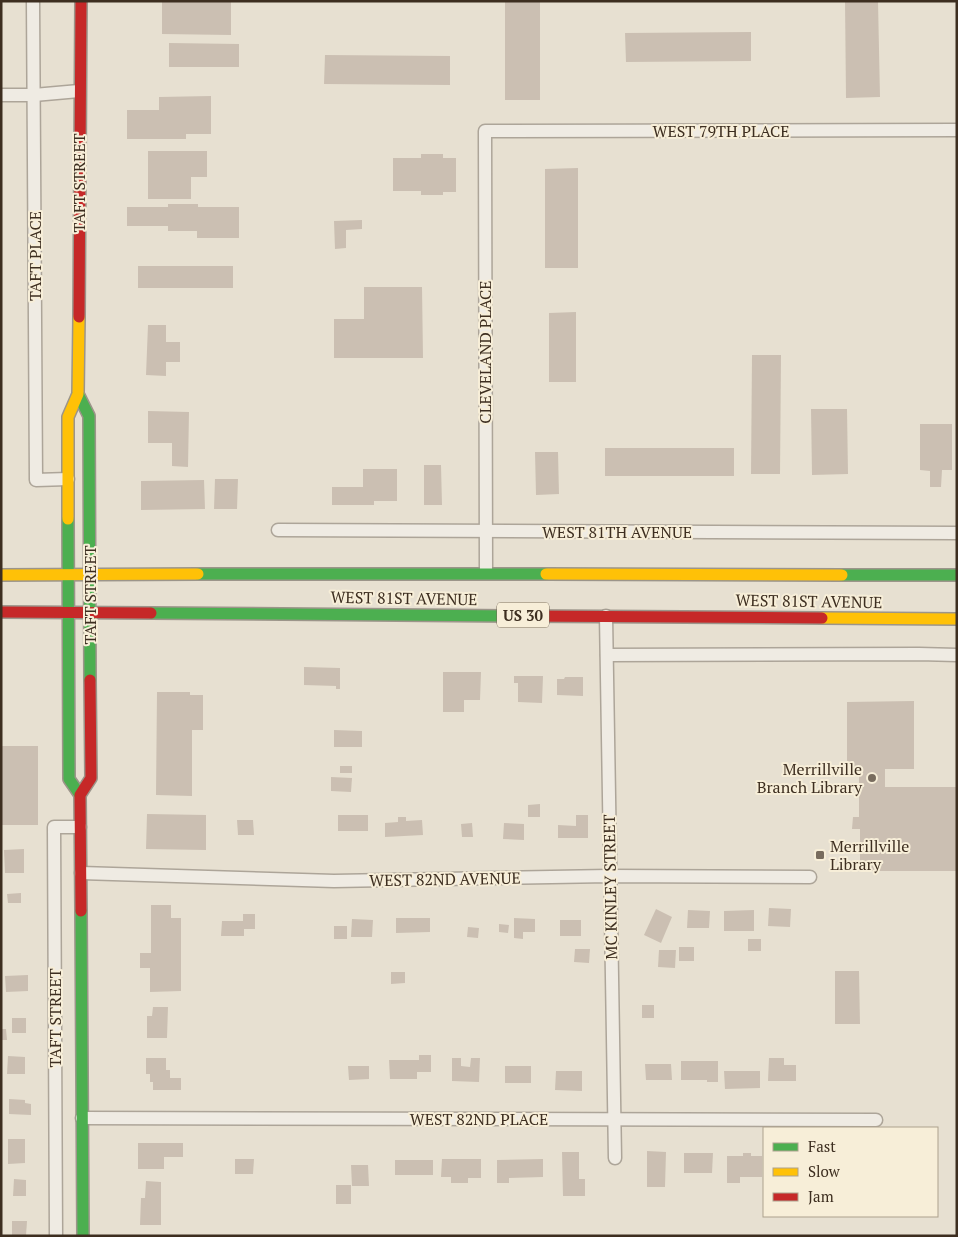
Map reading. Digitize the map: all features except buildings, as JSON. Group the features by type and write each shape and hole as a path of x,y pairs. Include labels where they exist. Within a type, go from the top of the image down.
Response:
{"main road":[{"name":"TAFT STREET","path":"80,795 69,779 68,417 78,394 81,1"},
{"name":"TAFT STREET","path":"78,394 89,416 90,573 91,778 80,795 83,1236"},
{"name":"WEST 81ST AVENUE","path":"1,575 69,573 957,575"},
{"name":"WEST 81ST AVENUE","path":"1,612 90,611 957,619"}],"street":[{"name":"TAFT PLACE","path":"33,1 36,480 68,479"},
{"path":"1,95 34,95 80,91"},
{"name":"WEST 79TH PLACE","path":"485,131 957,130"},
{"name":"CLEVELAND PLACE","path":"485,131 486,573"},
{"name":"WEST 81TH AVENUE","path":"278,530 957,533"},
{"name":"MC KINLEY STREET","path":"606,616 615,1158"},
{"path":"607,655 919,654 957,656"},
{"name":"TAFT STREET","path":"56,1236 54,827 80,827"},
{"name":"WEST 82ND AVENUE","path":"81,874 334,882 609,876 810,877"},
{"name":"WEST 82ND PLACE","path":"82,1118 876,1120"}],"traffic: fast":[{"path":"78,394 89,416 90,680"},
{"path":"68,519 69,779 80,795"},
{"path":"198,574 546,574"},
{"path":"842,575 957,575"},
{"path":"151,613 523,616"},
{"path":"81,911 83,1236"}],"traffic: slow":[{"path":"68,519 68,417 78,394 79,317"},
{"path":"1,575 198,574"},
{"path":"546,574 842,575"},
{"path":"822,618 957,619"}],"traffic: jam":[{"path":"79,317 81,1"},
{"path":"1,612 151,613"},
{"path":"523,616 822,618"},
{"path":"81,911 80,795 91,778 90,680"}],"place":[{"name":"Merrillville Branch Library","path":"872,778"},
{"name":"Merrillville Library","path":"820,855"}]}
